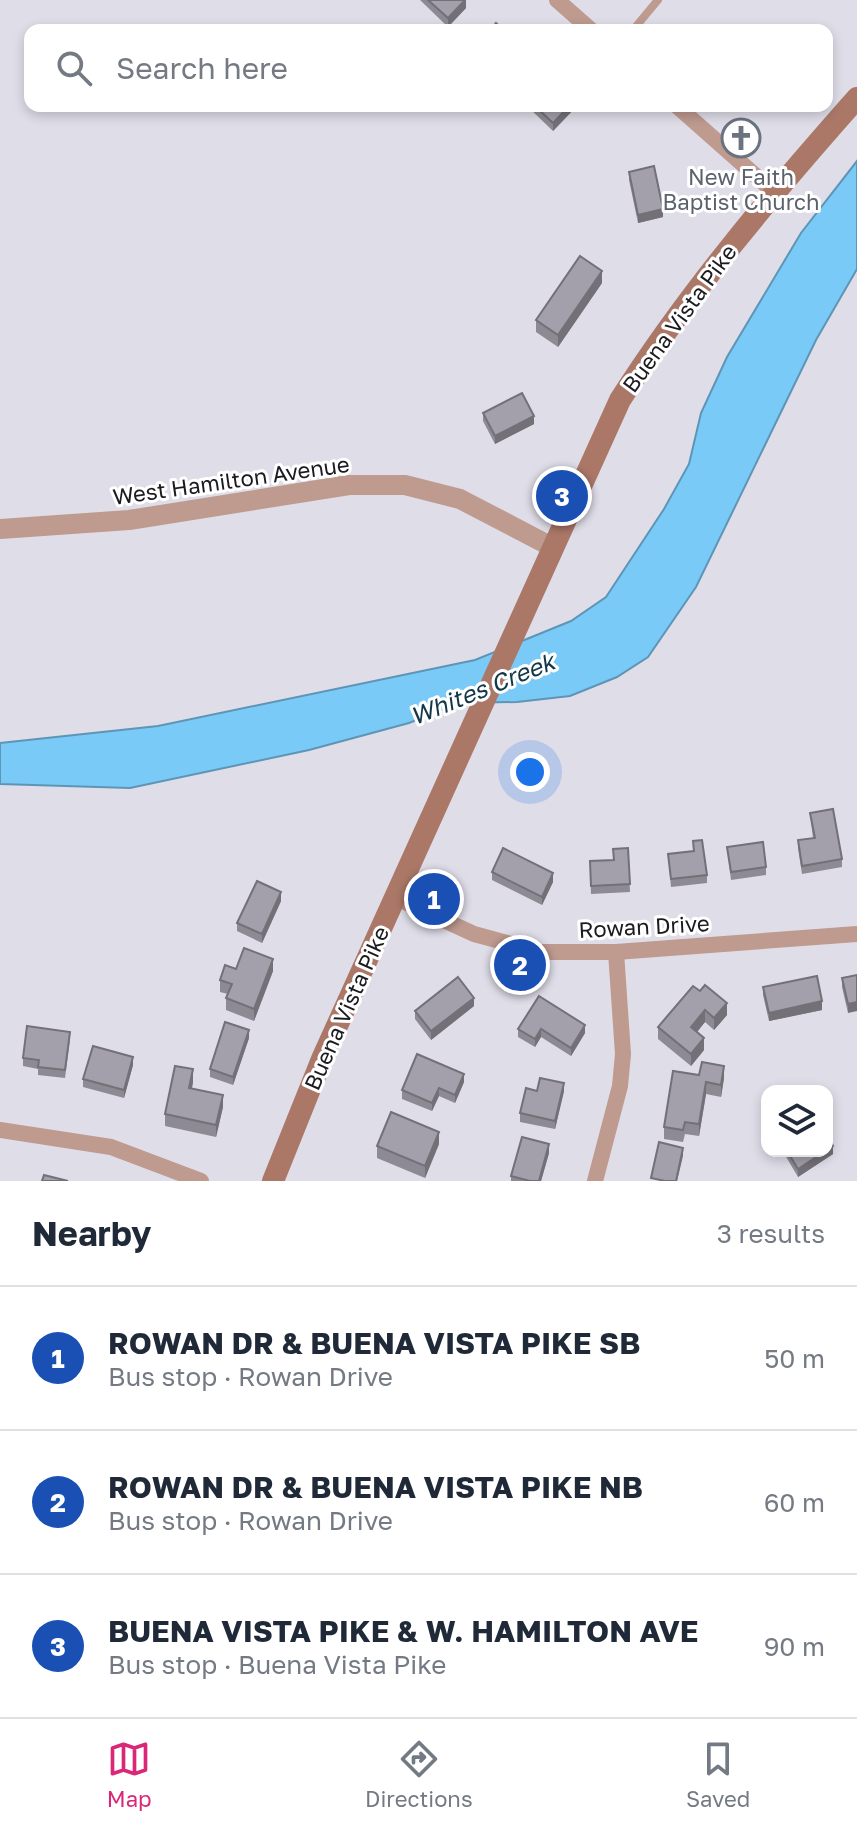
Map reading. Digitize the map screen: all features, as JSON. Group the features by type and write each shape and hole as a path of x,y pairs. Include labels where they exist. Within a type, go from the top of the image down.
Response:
{"main road":[{"name":"Buena Vista Pike","path":"273,1181 322,1059 396,898 447,777 620,400 656,344 774,192 857,98"}],"street":[{"path":"557,0 584,24"},
{"path":"684,112 774,192"},
{"name":"West Hamilton Avenue","path":"0,529 129,520 349,485 405,485 460,499 552,547"},
{"name":"Rowan Drive","path":"396,898 474,934 540,952 616,952 857,934"},
{"path":"595,1181 620,1086 623,1054 616,952"},
{"path":"0,1130 111,1147 201,1181"}],"lane":[{"path":"638,24 658,0"}],"water":[{"name":"Whites Creek","path":"857,161 857,269 816,340 696,587 648,657 617,677 570,696 517,702 458,703 409,723 309,750 130,788 0,784 0,743 158,726 475,660 571,621 606,597 664,509 689,464 701,413 727,357 801,233"}],"building":[{"path":"428,0 465,0 448,18"},
{"path":"541,112 563,112 553,123"},
{"path":"654,166 663,209 638,215 629,172"},
{"path":"580,256 602,271 558,335 536,320"},
{"path":"522,393 534,416 495,436 483,413"},
{"path":"833,809 842,859 802,866 798,840 815,838 810,813"},
{"path":"702,840 707,875 671,879 668,854 694,851 693,841"},
{"path":"763,842 766,867 731,872 727,847"},
{"path":"503,848 553,873 542,897 492,872"},
{"path":"628,848 630,884 591,886 590,861 614,860 613,849"},
{"path":"257,881 281,892 262,934 237,923"},
{"path":"244,948 273,959 254,1009 226,998 232,984 220,980 225,965 236,969"},
{"path":"857,975 857,1002 848,1004 842,978"},
{"path":"817,976 822,1001 769,1013 763,987"},
{"path":"458,977 474,998 431,1031 415,1011"},
{"path":"705,985 727,1003 714,1018 705,1010 691,1027 704,1038 691,1054 658,1027 693,986 700,991"},
{"path":"539,996 585,1025 571,1048 541,1029 535,1039 518,1029"},
{"path":"225,1022 249,1030 233,1077 210,1069"},
{"path":"27,1026 70,1032 65,1070 38,1067 39,1060 23,1058"},
{"path":"93,1046 133,1057 124,1090 83,1079"},
{"path":"417,1054 464,1074 455,1095 439,1088 432,1103 402,1090"},
{"path":"702,1062 724,1066 721,1085 706,1082 699,1124 685,1122 683,1130 664,1127 673,1071 699,1075"},
{"path":"175,1066 193,1069 189,1088 223,1095 216,1125 165,1114"},
{"path":"540,1078 564,1083 555,1121 520,1113 526,1088 537,1091"},
{"path":"391,1112 439,1132 425,1166 377,1146"},
{"path":"522,1137 549,1144 539,1181 511,1176"},
{"path":"659,1142 683,1148 676,1181 651,1178"},
{"path":"791,1157 816,1157 798,1169"},
{"path":"44,1175 68,1181 42,1181"}],"place":[{"name":"New Faith Baptist Church","path":"741,138"},
{"name":"BUENA VISTA PIKE & W. HAMILTON AVE","path":"562,496"},
{"name":"ROWAN DR & BUENA VISTA PIKE SB","path":"434,899"},
{"name":"ROWAN DR & BUENA VISTA PIKE NB","path":"520,965"}]}
